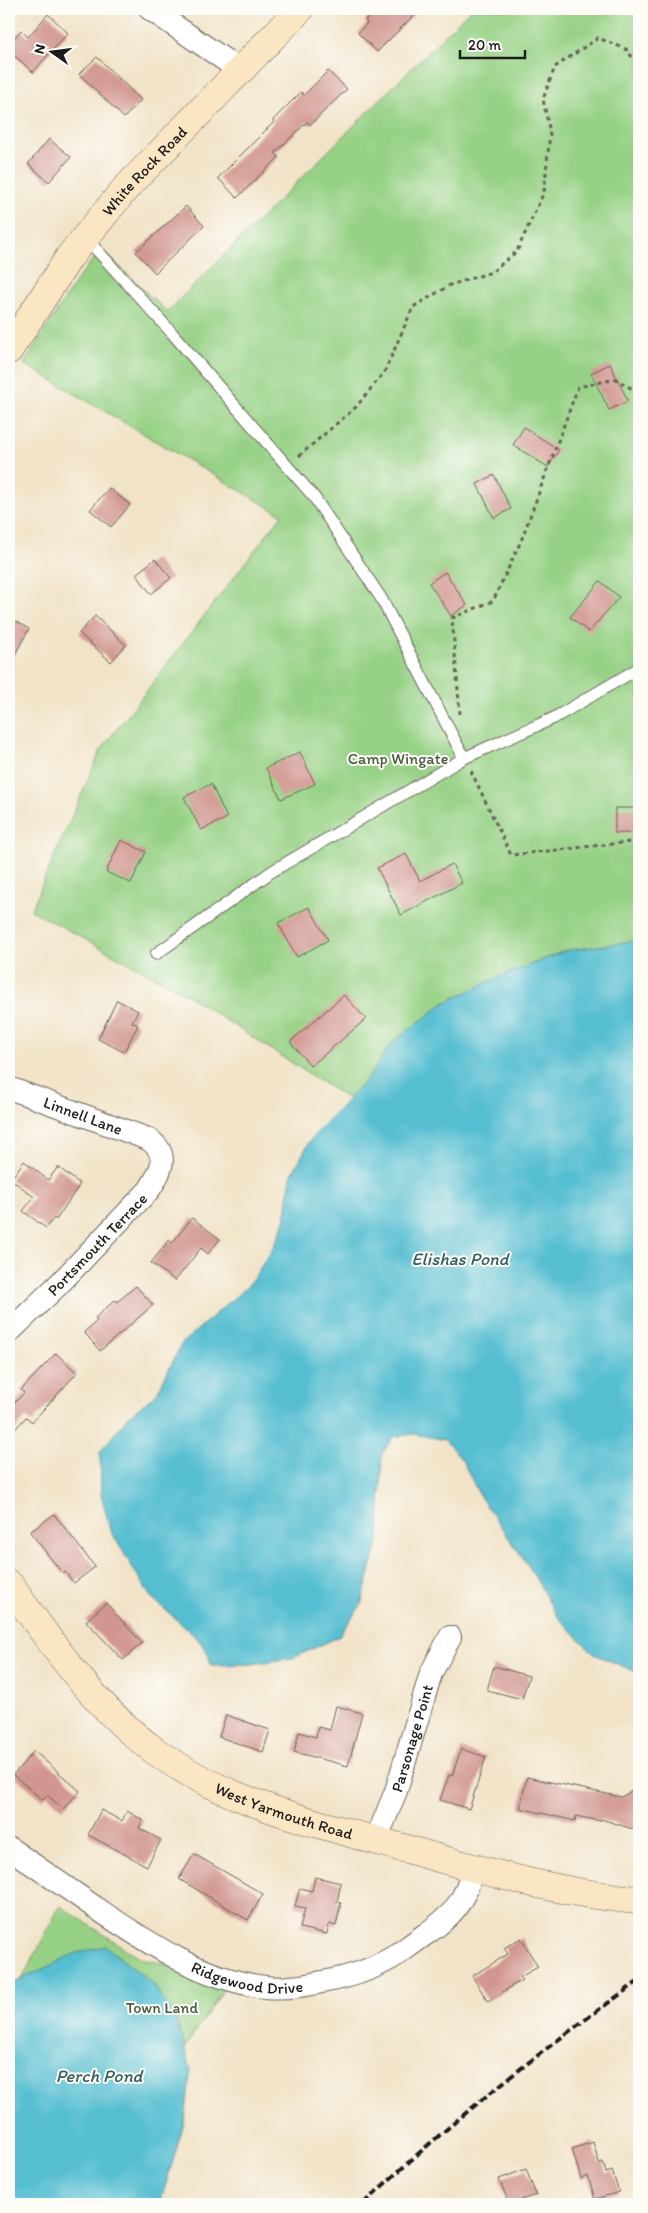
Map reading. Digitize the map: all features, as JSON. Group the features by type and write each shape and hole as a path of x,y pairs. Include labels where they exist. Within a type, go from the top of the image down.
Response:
{"main road":[{"name":"White Rock Road","path":"9,350 70,256 85,237 148,164 241,72 300,9"},
{"name":"West Yarmouth Road","path":"9,1584 44,1634 94,1697 154,1750 194,1777 241,1797 302,1819 473,1868 532,1883 634,1897"}],"street":[{"path":"150,9 241,72"},
{"name":"Linnell Lane","path":"9,1088 148,1139 156,1144"},
{"name":"Portsmouth Terrace","path":"9,1332 149,1190 159,1176 162,1160 156,1144"},
{"name":"Parsonage Point","path":"376,1840 396,1791 431,1673 450,1637"},
{"name":"Ridgewood Drive","path":"9,1848 170,1956 214,1974 266,1987 308,1985 335,1980 368,1969 395,1956 446,1919 460,1906 473,1868"}],"lane":[{"path":"85,237 172,332 314,497 381,598 464,758"},
{"path":"156,954 271,872 464,758 554,718 639,668"}],"path":[{"path":"286,465 356,408 385,371 413,307 450,285 492,272 517,251 544,192 550,133 543,99 555,67 598,38 626,49 639,66"},
{"path":"461,718 452,618 493,601 522,541 578,387 616,379 639,393"},
{"path":"464,758 511,855 639,841"}],"green space":[{"name":"Camp Wingate","path":"471,9 639,9 639,940 565,951 497,978 444,1003 348,1099 179,990 31,910 101,750 282,515 24,364 76,281 101,249 167,312"},
{"name":"Town Land","path":"60,1906 140,1958 229,1981 154,2094 18,1987"}],"water":[{"name":"Elishas Pond","path":"639,940 639,1673 594,1654 557,1616 530,1568 481,1498 462,1460 445,1440 414,1434 393,1437 382,1454 379,1539 361,1605 338,1637 293,1658 251,1664 211,1665 208,1653 198,1639 150,1596 110,1530 101,1493 100,1452 127,1418 157,1393 182,1343 248,1286 272,1250 285,1221 291,1176 311,1139 369,1077 392,1043 444,1003 497,978 565,951"},
{"name":"Perch Pond","path":"105,1946 153,1984 175,2017 191,2069 185,2120 160,2204 9,2204 9,1981 16,1982 74,1954"}],"building":[{"path":"377,9 420,9 377,52 358,33 367,23 365,20"},
{"path":"48,14 68,33 33,72 9,51 9,44 21,30 28,37"},
{"path":"97,57 141,100 124,118 79,74"},
{"path":"328,71 347,89 310,125 307,122 275,153 279,157 237,198 218,178 301,92 304,95"},
{"path":"49,139 71,157 49,182 28,164"},
{"path":"186,206 204,226 155,273 136,252"},
{"path":"610,364 628,401 609,410 591,373"},
{"path":"524,427 559,450 548,467 513,445"},
{"path":"494,475 511,509 494,518 477,484"},
{"path":"109,488 130,505 111,527 90,510"},
{"path":"155,559 171,578 151,594 136,574"},
{"path":"445,572 467,605 451,616 429,583"},
{"path":"600,581 619,597 589,632 570,617"},
{"path":"95,616 126,645 111,662 79,633"},
{"path":"9,617 29,629 9,665"},
{"path":"300,752 315,784 281,799 266,768"},
{"path":"211,784 227,818 201,830 184,797"},
{"path":"615,808 639,808 639,833 615,833"},
{"path":"121,840 146,852 131,883 106,872"},
{"path":"406,854 420,881 452,864 462,883 401,915 377,868"},
{"path":"309,907 328,940 297,957 278,923"},
{"path":"344,995 366,1019 311,1066 290,1042"},
{"path":"117,1000 138,1011 132,1022 138,1025 124,1052 98,1039"},
{"path":"24,1161 48,1180 58,1167 80,1184 56,1220 54,1218 46,1228 23,1211 34,1197 11,1179"},
{"path":"192,1218 220,1239 208,1254 201,1248 175,1281 151,1263 169,1240 172,1243"},
{"path":"136,1286 153,1305 100,1351 84,1332 97,1321 95,1318 115,1300 117,1302"},
{"path":"56,1353 77,1373 32,1422 26,1417 9,1436 9,1408 24,1393 21,1390"},
{"path":"54,1514 95,1567 74,1583 65,1572 63,1574 30,1532"},
{"path":"106,1603 142,1643 123,1660 86,1621"},
{"path":"494,1666 529,1676 522,1699 487,1690"},
{"path":"336,1706 362,1713 348,1766 294,1752 299,1732 316,1737 318,1727 330,1730"},
{"path":"226,1715 270,1730 263,1752 219,1737"},
{"path":"461,1749 486,1757 469,1809 440,1800 449,1775 452,1776"},
{"path":"34,1751 80,1791 63,1809 47,1795 43,1800 13,1775"},
{"path":"527,1777 621,1797 639,1787 639,1831 601,1819 600,1821 576,1816 575,1821 520,1808"},
{"path":"101,1810 122,1821 127,1811 143,1820 139,1828 161,1840 147,1866 88,1835"},
{"path":"194,1854 263,1894 248,1920 179,1879"},
{"path":"315,1877 341,1883 337,1902 341,1903 336,1926 329,1924 327,1934 300,1928 305,1908 295,1906 300,1888 312,1891"},
{"path":"521,1938 538,1967 520,1977 522,1980 488,2001 472,1976 508,1954 504,1948"},
{"path":"593,2142 599,2163 603,2162 606,2173 612,2171 619,2192 595,2199 588,2176 581,2179 572,2149"},
{"path":"526,2169 536,2195 509,2204 499,2179"}],"railway":[{"path":"363,2204 497,2088 567,2033 639,1981"}]}
